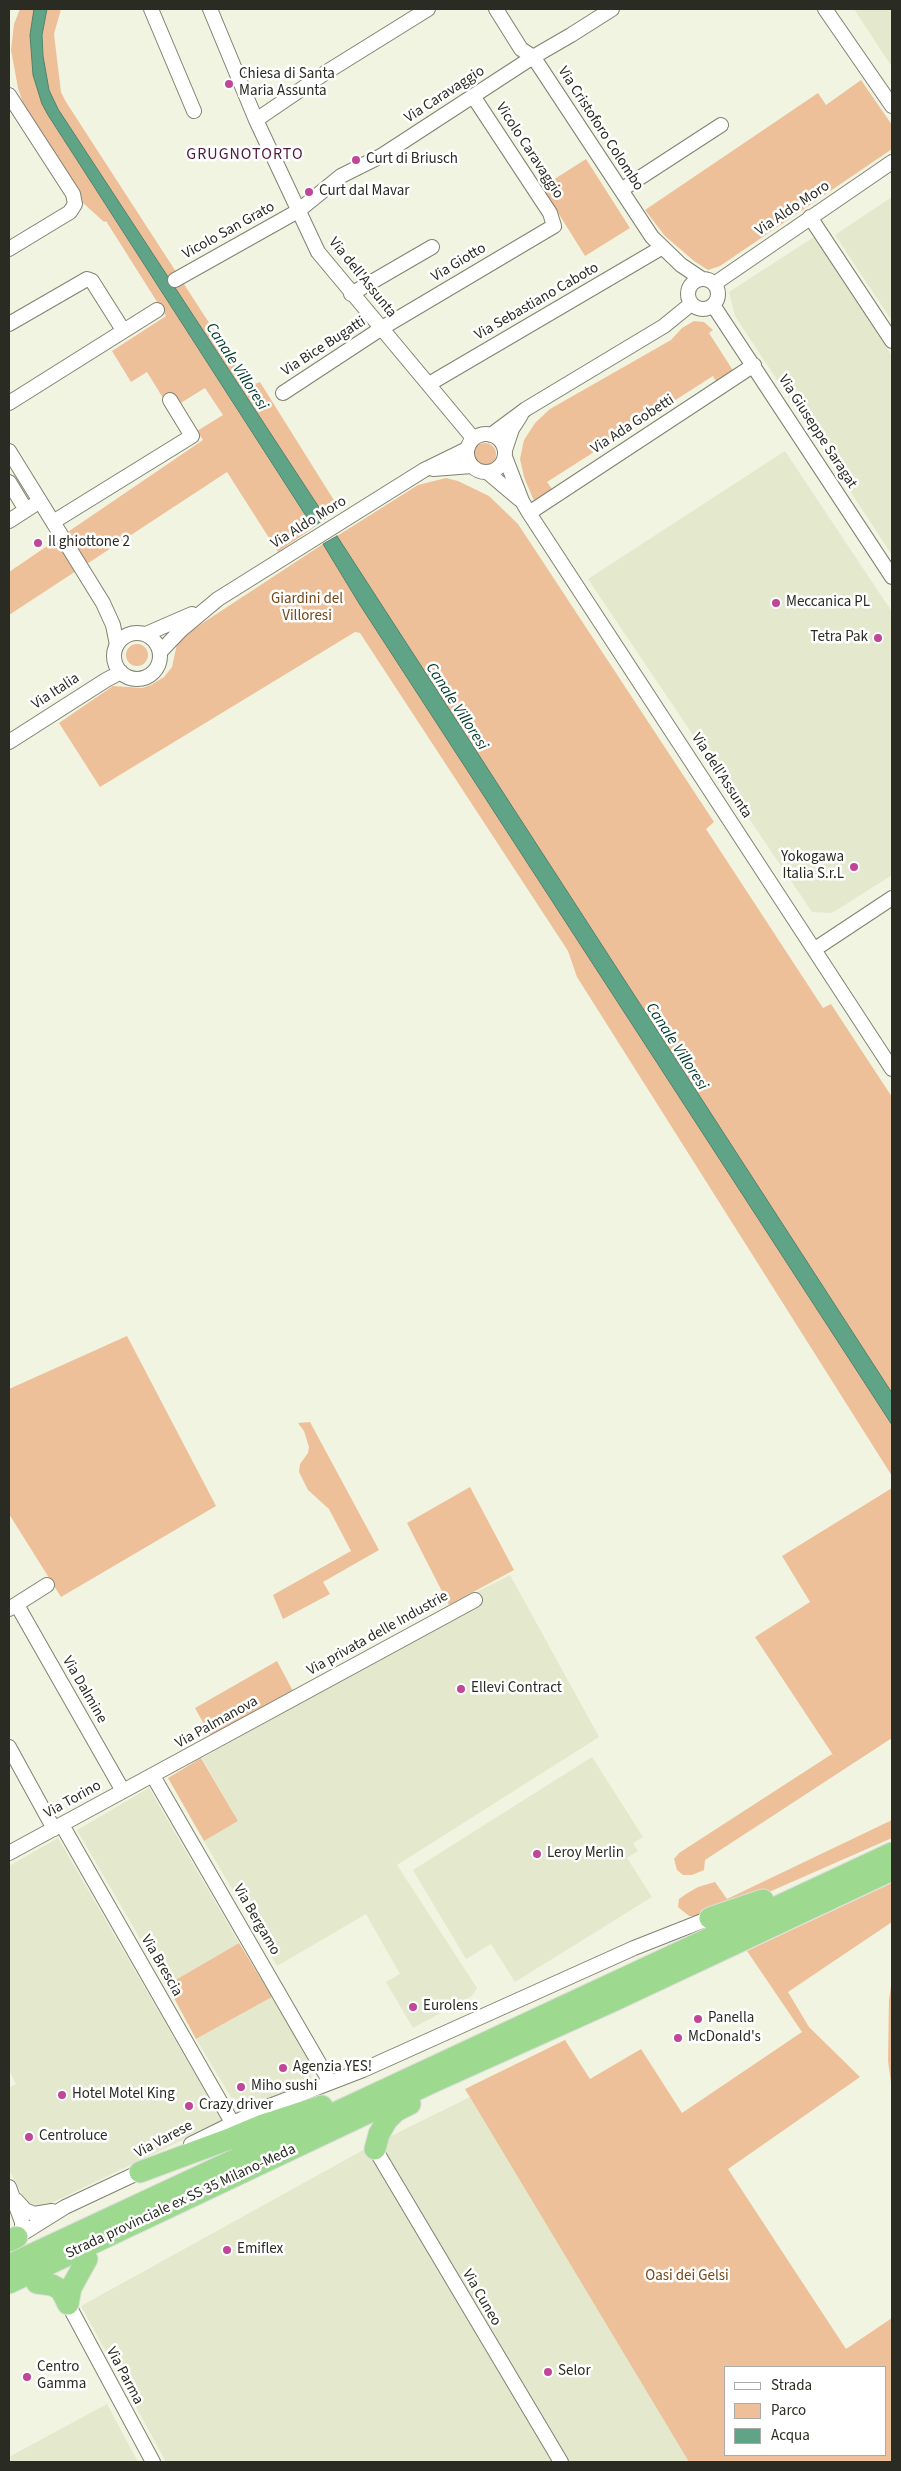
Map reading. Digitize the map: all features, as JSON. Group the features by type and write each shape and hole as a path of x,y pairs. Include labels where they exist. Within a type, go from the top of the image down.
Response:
{"highway":[{"path":"710,1918 781,1894 892,1852"},
{"path":"140,2172 262,2125 318,2108 453,2056 892,1852"},
{"path":"350,2114 433,2082 555,2028 892,1870"},
{"path":"350,2114 453,2056"},
{"path":"375,2148 379,2134 387,2120 396,2111 426,2096 433,2082"},
{"name":"Strada provinciale ex SS 35 Milano-Meda","path":"9,2283 192,2196 350,2114"},
{"name":"Strada provinciale ex SS 35 Milano-Meda","path":"9,2265 350,2114"},
{"path":"9,2296 188,2209 192,2196"},
{"path":"68,2304 71,2288 87,2259"},
{"path":"37,2283 52,2285 61,2290 68,2304"}],"street":[{"path":"151,9 194,111"},
{"name":"Via dell'Assunta","path":"210,9 256,120 318,252 351,294 429,384 470,444"},
{"path":"256,120 325,72 428,9"},
{"name":"Via Cristoforo Colombo","path":"496,9 521,49 533,56 620,190 661,248 702,283"},
{"name":"Via Caravaggio","path":"298,211 341,176 380,156 533,56 612,9"},
{"path":"825,9 892,106"},
{"path":"9,95 73,194 75,204 70,212 9,249"},
{"name":"Vicolo Caravaggio","path":"474,96 550,213 554,226"},
{"path":"620,190 721,125"},
{"name":"Via Aldo Moro","path":"702,283 810,217 892,162"},
{"name":"Vicolo San Grato","path":"175,280 298,211"},
{"path":"810,217 892,341"},
{"name":"Via Giotto","path":"382,328 554,226"},
{"path":"351,294 432,247"},
{"name":"Via Sebastiano Caboto","path":"429,384 661,248"},
{"path":"9,324 87,279 92,281 123,330"},
{"path":"702,283 717,293 713,305 700,309 692,304 688,295 702,283"},
{"path":"491,435 526,409 639,342 692,304"},
{"name":"Via Giuseppe Saragat","path":"713,305 892,577"},
{"path":"9,403 157,310"},
{"name":"Via Bice Bugatti","path":"284,393 382,328"},
{"name":"Via Ada Gobetti","path":"525,507 754,365"},
{"path":"53,522 192,436 170,400"},
{"path":"504,453 502,443 491,435 484,434 470,444 466,455 472,466 482,472 488,472 498,467 504,453 512,429 526,409"},
{"name":"Via Aldo Moro","path":"146,634 211,604 334,525 470,444"},
{"name":"Via dell'Assunta","path":"504,453 525,507 892,1069"},
{"path":"11,459 40,501 103,603 113,625 115,651 121,672 139,679 151,674 158,664 160,652 156,643 146,634 131,634 122,638 115,651"},
{"name":"Via Aldo Moro","path":"424,470 472,466"},
{"name":"Via dell'Assunta","path":"488,472 525,507"},
{"path":"9,482 26,510"},
{"path":"9,521 40,501"},
{"path":"103,603 131,634"},
{"name":"Via Aldo Moro","path":"160,652 211,604"},
{"name":"Via Italia","path":"9,732 101,672 115,651"},
{"name":"Via Italia","path":"9,742 121,672"},
{"path":"814,949 892,898"},
{"path":"13,1607 47,1585"},
{"name":"Via privata delle Industrie","path":"296,1697 474,1600"},
{"name":"Via Dalmine","path":"13,1607 123,1791"},
{"name":"Via Palmanova","path":"153,1776 296,1697"},
{"name":"Via Brescia","path":"9,1747 233,2124"},
{"name":"Via Torino","path":"9,1854 153,1776"},
{"name":"Via Bergamo","path":"153,1776 330,2082"},
{"name":"Via Varese","path":"13,2239 65,2207 140,2172 233,2124 330,2082 363,2070 634,1948 710,1918"},
{"name":"Via Cuneo","path":"375,2148 561,2462"},
{"path":"9,2187 16,2200 22,2222 22,2230 13,2239"},
{"path":"16,2200 25,2210 34,2214 65,2207"},
{"name":"Via Parma","path":"68,2304 152,2462"}],"shaded area":[{"path":"854,9 892,9 892,67"},
{"path":"892,197 892,321 835,235"},
{"path":"814,237 892,356 892,555 735,316 729,292"},
{"path":"785,451 892,612 892,875 832,913 812,912 588,579"},
{"path":"510,1575 599,1737 397,1865 477,1988 472,1996 413,2028 386,1982 400,1974 366,1914 277,1966 204,1841 238,1821 202,1758 477,1605 471,1595"},
{"name":"Leroy Merlin","path":"592,1757 643,1837 633,1843 638,1851 627,1858 652,1897 515,1982 491,1944 466,1959 413,1870"},
{"path":"149,1788 239,1943 167,1985 77,1830"},
{"path":"58,1838 222,2121 43,2207 29,2207 9,2170 9,2088 16,2084 9,2070 9,1866"},
{"path":"272,1997 307,2054 312,2079 240,2112 196,2039"},
{"path":"470,2097 689,2462 166,2462 81,2306 367,2148"},
{"path":"107,2404 138,2462 9,2462 9,2457"}],"green space":[{"path":"20,9 35,9 30,35 33,75 42,104 48,115 313,528 278,552 227,472 9,615 9,572 203,440 197,431 223,415 205,388 179,404 172,393 163,398 147,372 131,382 112,351 166,316 106,221 104,222 82,202 28,118 18,88 11,50 14,24"},
{"path":"47,9 61,9 54,34 61,92 66,102 250,386 260,382 340,510 326,518 58,109 49,90 43,56 42,35"},
{"path":"861,80 892,125 892,149 720,266 708,270 694,261 665,236 645,210 818,93 826,105"},
{"path":"586,159 630,228 585,256 542,187"},
{"path":"694,321 704,322 713,330 709,333 734,372 717,383 713,376 547,482 552,489 534,501 524,477 520,459 524,440 535,423 550,409 671,340 682,328"},
{"path":"485,443 493,446 496,454 493,462 485,465 477,462 474,454 477,446"},
{"path":"446,478 458,481 489,496 518,524 714,822 706,829 823,1008 831,1004 892,1097 892,1393 337,536 418,485"},
{"name":"Giardini del Villoresi","path":"323,544 360,605 892,1425 892,1476 577,977 568,951 360,633 355,632 100,787 59,723 113,686 142,688 164,677 172,667 177,644 183,636"},
{"path":"137,644 145,647 148,655 145,663 137,666 129,663 126,655 129,647"},
{"path":"127,1336 216,1506 61,1597 9,1514 9,1389"},
{"path":"310,1422 379,1550 323,1582 330,1594 283,1619 273,1595 351,1551 329,1509 308,1490 299,1472 300,1464 308,1453 309,1447 304,1431 298,1423"},
{"path":"470,1487 514,1570 449,1605 407,1523"},
{"path":"892,1488 892,1738 705,1860 704,1870 692,1875 683,1875 677,1870 674,1859 679,1853 832,1754 835,1758 755,1637 810,1602 782,1556"},
{"path":"277,1661 293,1691 211,1737 195,1708"},
{"path":"201,1758 238,1821 204,1841 168,1778"},
{"path":"892,1820 892,1838 753,1899 701,1916 689,1916 678,1907 679,1899 686,1894 698,1887 715,1882 727,1899"},
{"name":"Oasi dei Gelsi","path":"892,1883 892,1922 788,1992 809,2027 860,2077 728,2169 846,2349 892,2318 892,2462 689,2462 465,2089 565,2040 590,2079 641,2049 682,2113 802,2032 747,1951"},
{"path":"239,1943 272,1997 196,2039 167,1985"},
{"path":"892,1979 892,2090 888,2061 889,2000"}],"water":[{"path":"34,9 47,9 42,35 43,56 49,90 58,109 326,518 313,527 42,104 33,75 30,35"},
{"path":"337,536 892,1393 892,1425 360,605 323,544"}],"place":[{"name":"Chiesa di Santa Maria Assunta","path":"229,84"},
{"name":"Curt di Briusch","path":"356,160"},
{"name":"Curt dal Mavar","path":"309,192"},
{"name":"Il ghiottone 2","path":"38,543"},
{"name":"Meccanica PL","path":"776,603"},
{"name":"Tetra Pak","path":"878,638"},
{"name":"Yokogawa Italia S.r.L","path":"854,867"},
{"name":"Ellevi Contract","path":"461,1689"},
{"name":"Leroy Merlin","path":"537,1854"},
{"name":"Eurolens","path":"413,2007"},
{"name":"Panella","path":"698,2019"},
{"name":"McDonald's","path":"678,2038"},
{"name":"Agenzia YES!","path":"283,2068"},
{"name":"Miho sushi","path":"241,2087"},
{"name":"Hotel Motel King","path":"62,2095"},
{"name":"Crazy driver","path":"189,2106"},
{"name":"Centroluce","path":"29,2137"},
{"name":"Emiflex","path":"227,2250"},
{"name":"Selor","path":"548,2372"},
{"name":"Centro Gamma","path":"27,2377"}],"district":[{"name":"GRUGNOTORTO","path":"245,155"}],"water label":[{"name":"Canale Villoresi","path":"236,367"},
{"name":"Canale Villoresi","path":"456,707"},
{"name":"Canale Villoresi","path":"676,1047"}]}
